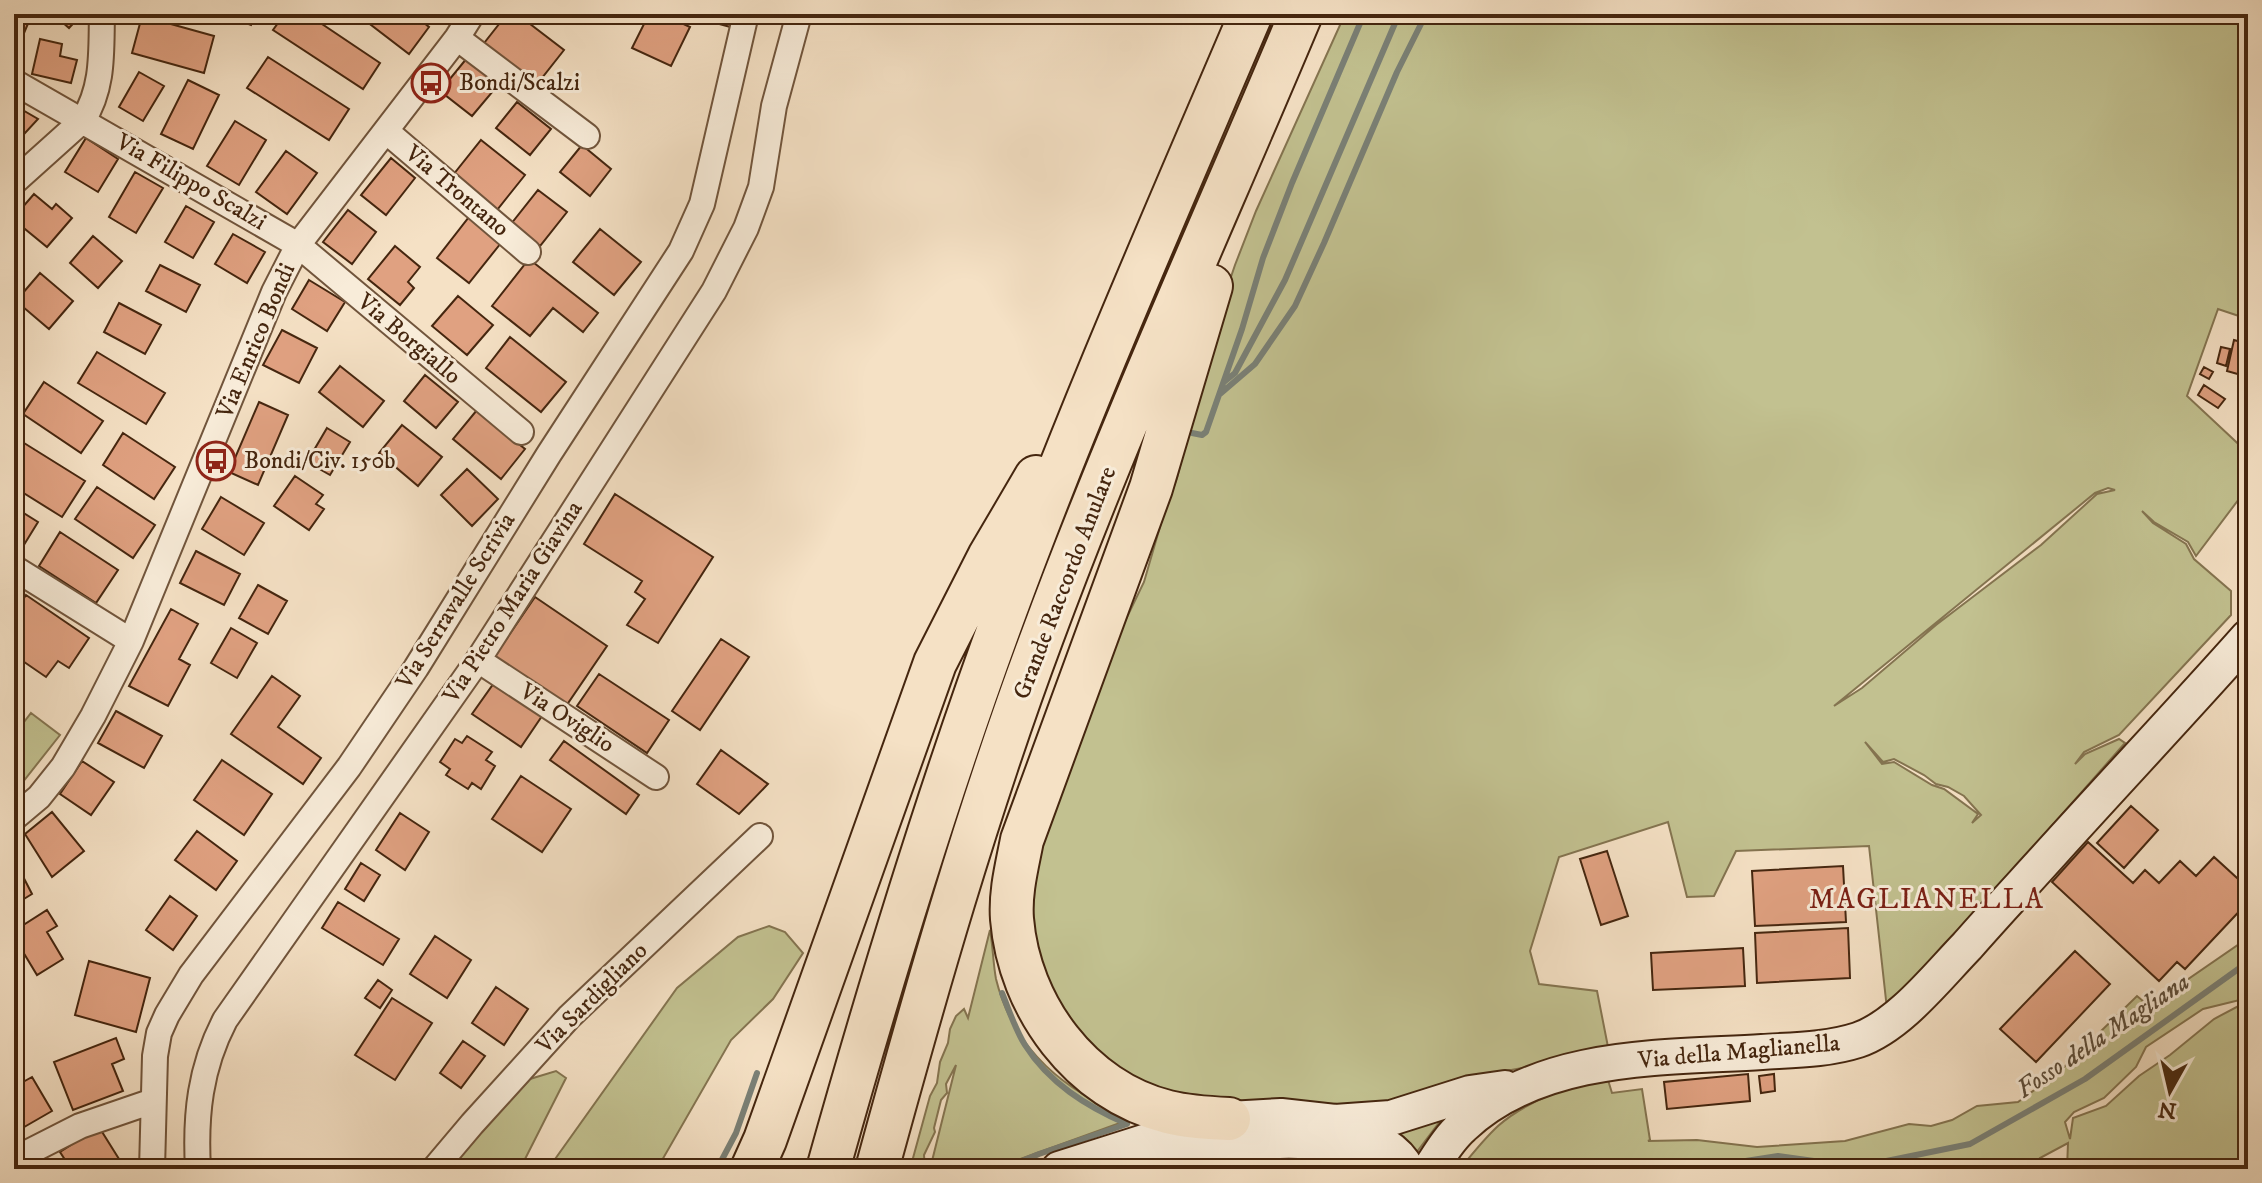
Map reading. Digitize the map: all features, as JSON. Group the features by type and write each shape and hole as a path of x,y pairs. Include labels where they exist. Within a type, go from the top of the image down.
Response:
{"highway":[{"name":"Grande Raccordo Anulare","path":"828,1169 870,1021 953,756 1007,606 1100,369 1251,14"},
{"name":"Grande Raccordo Anulare","path":"877,1169 924,997 983,804 1042,635 1118,444 1301,14"},
{"path":"1229,1119 1192,1117 1152,1107 1107,1084 1081,1063 1055,1035 1035,1001 1016,948 1012,917 1013,883 1022,840 1158,465 1229,226 1241,155"},
{"path":"752,1169 935,663 989,557 1100,369"},
{"path":"808,1169 870,1021"},
{"path":"890,1169 897,1095"}],"street":[{"path":"14,182 83,120 94,101 100,80 102,14"},
{"name":"Via Enrico Bondi","path":"14,818 39,797 63,767 131,641 274,292 298,245 457,38 472,14"},
{"name":"Via Serravalle Scrivia","path":"152,1169 155,1056 157,1040 167,1015 183,986 349,767 416,668 549,454 681,251 702,204 746,14"},
{"name":"Via Pietro Maria Giavina","path":"198,1169 198,1130 204,1072 212,1045 225,1020 478,660 714,291 746,228 761,187 774,106 799,14"},
{"path":"457,38 587,136"},
{"name":"Via Filippo Scalzi","path":"14,82 298,245"},
{"name":"Via Trontano","path":"386,131 528,252"},
{"name":"Via Borgiallo","path":"298,245 521,432"},
{"path":"14,568 131,641"},
{"name":"Via della Maglianella","path":"1430,1169 1462,1126 1494,1102 1560,1074 1612,1063 1809,1049 1845,1043 1874,1033 1895,1018 1950,964 2248,637"},
{"name":"Via Oviglio","path":"478,660 656,777"},
{"name":"Via Sardigliano","path":"434,1169 569,1017 760,836"},
{"path":"1340,1147 1391,1118 1470,1093 1529,1085"},
{"path":"19,1157 80,1126 153,1101"},
{"path":"1059,1169 1229,1119 1281,1116 1340,1147 1365,1169"},
{"path":"1144,1169 1240,1146 1280,1142 1340,1147 1386,1145 1407,1169"}],"shaded area":[{"path":"1345,14 2248,14 2248,319 2218,309 2187,396 2248,453 2248,487 2196,556 2188,542 2154,522 2142,511 2153,523 2186,544 2194,559 2231,591 2231,615 2119,735 2084,752 2075,764 2085,754 2119,739 2125,743 1887,1009 1869,846 1736,851 1714,896 1687,897 1668,822 1559,857 1530,951 1539,984 1597,991 1609,1052 1468,1078 1399,1105 1263,1106 1133,1089 1048,1008 1024,910 1028,877 1115,642 1144,582 1177,478 1217,318 1256,211","holes":["2108,488 2115,490 2097,494 2041,545 1936,625 1862,688 1834,706 2095,493","1865,742 1883,762 1894,759 1936,784 1948,787 1964,796 1981,815 1972,823 1978,814 1944,789 1894,762 1882,764"]},
{"path":"31,713 60,735 15,792 14,735"},
{"path":"769,926 785,932 803,953 773,999 731,1040 655,1169 548,1169 677,988 738,937"},
{"path":"990,930 996,979 1004,1005 1029,1048 1064,1082 1131,1119 993,1169 930,1169 956,1065 946,1084 947,1093 941,1100 935,1132 924,1155 925,1169 910,1169 950,1029 956,1016 964,1009 968,1018"},
{"path":"2248,938 2248,998 2203,1009 2146,1047 2136,1067 2104,1098 2074,1112 2065,1122 2070,1139 2073,1118 2106,1106 2139,1076 2214,1019 2248,1001 2248,1169 2067,1169 2068,1143 2040,1158 2044,1169 1460,1169 1493,1131 1522,1109 1564,1090 1608,1080 1612,1093 1642,1089 1648,1141 1697,1140 1757,1147 1845,1141 1909,1124 1931,1126 1952,1120 1977,1106 2018,1102 2059,1072 2137,996 2149,1006"},
{"path":"556,1071 566,1078 520,1169 448,1169 530,1079"},
{"path":"1444,1116 1413,1157 1379,1128"},
{"path":"1279,1159 1314,1161 1332,1169 1217,1169"}],"building":[{"path":"14,14 32,14 14,57"},
{"path":"53,14 80,14 81,15 69,28"},
{"path":"221,14 254,14 251,25"},
{"path":"280,14 307,14 380,63 363,89 273,30 283,16"},
{"path":"365,14 413,14 429,27 409,54 362,18"},
{"path":"507,14 517,14 564,50 534,88 481,47"},
{"path":"649,14 662,14 690,27 671,66 632,48"},
{"path":"714,14 737,14 734,28 712,22"},
{"path":"142,16 214,36 204,73 132,53"},
{"path":"40,39 62,44 60,56 77,60 71,83 32,74"},
{"path":"268,57 349,109 329,140 247,88"},
{"path":"467,58 499,84 472,116 440,91"},
{"path":"139,72 164,86 143,121 119,107"},
{"path":"188,80 219,95 193,149 161,134"},
{"path":"517,102 551,129 530,155 496,128"},
{"path":"14,105 38,119 14,145"},
{"path":"235,121 266,140 239,185 207,166"},
{"path":"86,138 118,159 98,192 65,172"},
{"path":"481,140 525,175 497,210 453,175"},
{"path":"582,145 611,169 590,196 560,172"},
{"path":"286,151 317,173 287,214 256,192"},
{"path":"391,158 415,178 386,215 361,195"},
{"path":"135,172 163,188 136,233 109,217"},
{"path":"538,190 567,212 540,246 511,224"},
{"path":"34,194 52,209 56,204 72,218 47,247 14,220"},
{"path":"186,206 214,222 193,258 165,242"},
{"path":"348,210 376,232 352,264 323,242"},
{"path":"469,217 501,243 469,283 437,258"},
{"path":"600,229 641,262 614,295 573,262"},
{"path":"233,234 265,252 247,283 215,264"},
{"path":"93,236 122,261 98,288 70,263"},
{"path":"395,246 420,267 408,282 414,288 400,305 368,279"},
{"path":"529,259 598,313 583,332 553,308 530,336 492,306"},
{"path":"160,265 200,285 186,312 146,291"},
{"path":"40,273 73,301 49,329 16,301"},
{"path":"309,280 345,302 327,331 292,309"},
{"path":"458,296 493,325 467,355 432,326"},
{"path":"119,303 161,325 145,354 104,332"},
{"path":"282,330 317,348 299,383 263,365"},
{"path":"510,337 566,382 541,412 486,368"},
{"path":"2234,340 2248,344 2248,377 2227,371"},
{"path":"2221,347 2230,349 2226,366 2217,363"},
{"path":"97,352 165,393 146,424 78,383"},
{"path":"340,366 384,401 363,427 319,392"},
{"path":"2204,367 2213,372 2209,379 2200,374"},
{"path":"425,375 458,402 436,428 404,401"},
{"path":"44,382 103,421 81,453 23,414"},
{"path":"2204,385 2225,399 2218,408 2198,395"},
{"path":"259,402 288,415 258,485 229,472"},
{"path":"477,410 525,449 501,479 453,439"},
{"path":"402,425 442,457 418,486 379,453"},
{"path":"327,428 350,442 330,475 307,462"},
{"path":"123,433 175,467 154,499 103,465"},
{"path":"16,438 85,481 62,517 14,487"},
{"path":"467,469 498,499 472,526 441,495"},
{"path":"295,476 323,495 316,504 324,509 309,530 274,506"},
{"path":"97,487 155,525 133,558 75,519"},
{"path":"615,494 713,557 658,643 627,625 645,599 635,592 642,581 584,544"},
{"path":"221,497 264,523 244,555 202,529"},
{"path":"14,507 38,522 19,553 14,550"},
{"path":"60,532 118,570 96,603 39,566"},
{"path":"196,551 240,574 224,605 180,583"},
{"path":"258,585 287,601 268,634 239,618"},
{"path":"26,595 89,638 69,668 58,661 46,677 14,655 14,646 22,635 14,629 14,613"},
{"path":"535,597 607,646 564,709 492,660"},
{"path":"171,609 198,624 179,659 190,665 168,706 129,686"},
{"path":"231,628 257,643 237,678 211,663"},
{"path":"721,639 749,657 700,730 672,711"},
{"path":"599,674 669,720 647,753 577,706"},
{"path":"272,676 300,696 278,727 321,758 303,784 231,734"},
{"path":"494,683 542,716 521,747 472,714"},
{"path":"116,711 162,736 144,768 98,743"},
{"path":"467,736 492,752 486,760 495,766 481,789 472,783 468,789 446,775 450,769 440,762 455,739 462,743"},
{"path":"564,741 639,795 626,814 550,760"},
{"path":"721,750 768,784 739,814 697,784"},
{"path":"222,760 272,794 244,835 194,800"},
{"path":"82,761 114,782 91,815 60,794"},
{"path":"521,776 571,809 542,852 492,819"},
{"path":"2131,806 2158,830 2124,868 2097,843"},
{"path":"52,812 84,851 52,877 25,834"},
{"path":"400,813 429,832 405,870 376,850"},
{"path":"197,831 237,861 216,890 175,860"},
{"path":"2088,842 2133,883 2145,870 2159,883 2180,861 2196,876 2214,857 2248,888 2248,902 2185,969 2177,962 2159,981 2052,882"},
{"path":"1607,851 1628,916 1601,925 1580,859"},
{"path":"14,859 32,894 14,905"},
{"path":"361,863 380,875 364,901 345,889"},
{"path":"1843,866 1846,922 1755,926 1752,871"},
{"path":"170,896 197,916 173,950 146,930"},
{"path":"338,902 399,939 383,965 322,928"},
{"path":"47,910 57,926 47,932 63,959 37,975 14,937 14,931"},
{"path":"1848,928 1850,978 1757,983 1755,933"},
{"path":"435,936 471,960 447,998 410,974"},
{"path":"1743,948 1745,986 1653,990 1651,953"},
{"path":"2075,951 2110,984 2036,1062 2000,1029"},
{"path":"89,961 150,978 136,1032 75,1015"},
{"path":"378,980 392,990 380,1008 365,998"},
{"path":"14,983 21,983 20,1008 14,1008"},
{"path":"496,987 528,1009 504,1045 472,1023"},
{"path":"392,998 432,1023 395,1080 355,1055"},
{"path":"116,1038 124,1059 112,1064 123,1091 73,1110 54,1062"},
{"path":"463,1041 485,1056 461,1088 440,1073"},
{"path":"1748,1074 1750,1101 1667,1109 1664,1082"},
{"path":"1774,1074 1775,1091 1761,1093 1759,1076"},
{"path":"32,1077 52,1111 19,1130 14,1122 14,1087"},
{"path":"99,1127 119,1159 104,1169 71,1169 60,1152"},
{"path":"381,1161 393,1169 376,1169"}],"waterway":[{"path":"1192,433 1202,435 1206,432 1263,258 1364,14"},
{"path":"1224,382 1235,373 1285,280 1399,14"},
{"path":"1220,394 1255,364 1295,306 1397,72 1426,14"},
{"name":"Fosso della Magliana","path":"1694,1169 1778,1156 1857,1167 1970,1144 2085,1079 2248,962"},
{"path":"1002,993 1021,1039 1045,1071 1083,1101 1127,1124 1003,1169"},
{"path":"717,1169 736,1133 757,1073"}],"place":[{"name":"Bondi/Scalzi","path":"431,83"},
{"name":"Bondi/Civ. 150b","path":"216,461"}],"district":[{"name":"MAGLIANELLA","path":"1927,899"}]}
